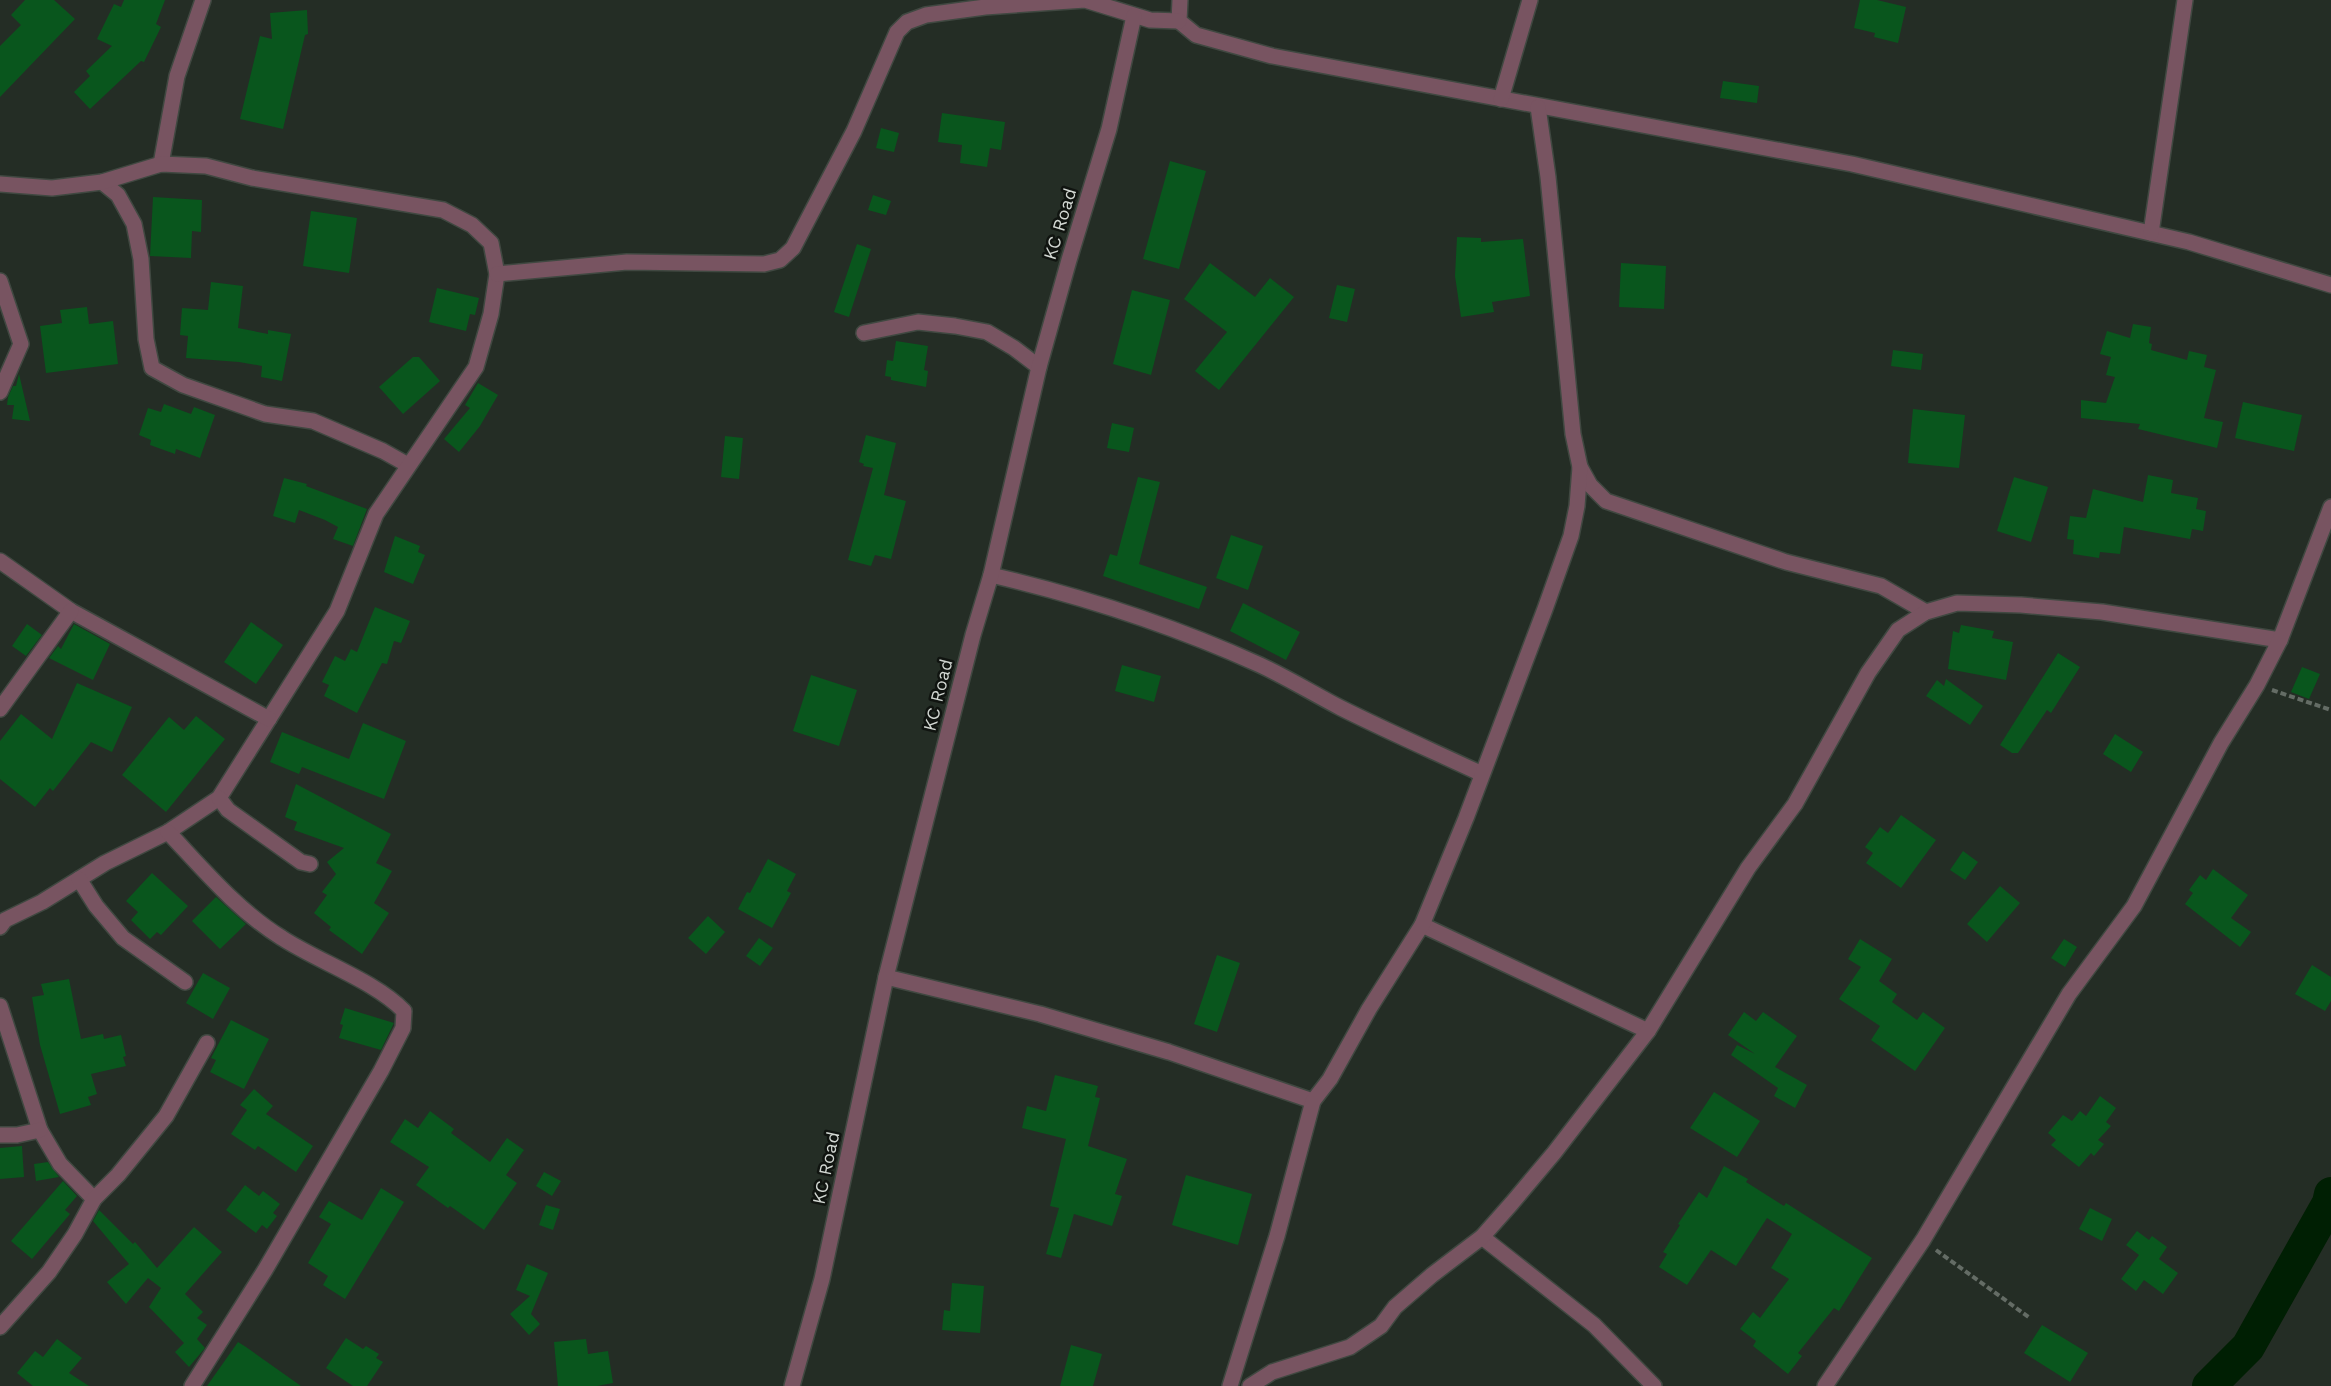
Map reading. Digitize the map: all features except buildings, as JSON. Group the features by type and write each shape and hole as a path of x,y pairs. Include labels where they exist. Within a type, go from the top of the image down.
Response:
{"street":[{"path":"161,164 177,76 203,0"},
{"path":"497,274 627,262 764,264 780,260 793,248 854,131 897,32 907,22 926,15 985,7 1085,0 1150,20 1179,21 1197,35 1272,56 1852,164 2188,242 2331,285"},
{"path":"1179,21 1180,0"},
{"path":"1501,99 1530,0"},
{"path":"2151,233 2185,0"},
{"name":"KC Road","path":"792,1386 822,1279 886,977 991,575 1039,367 1109,129 1134,16"},
{"path":"1230,1386 1277,1236 1313,1101 1330,1078 1369,1009 1422,925 1514,696 1572,536 1580,467 1573,434 1548,177 1538,107"},
{"path":"0,184 52,188 102,182 161,164 206,166 252,178 443,210 472,225 491,243 497,274 491,314 476,367 376,514 337,610 219,798 168,832 105,863 42,902 2,922"},
{"path":"102,182 118,195 134,224 141,259 146,339 152,368 183,385 265,414 312,421 383,451 408,465"},
{"path":"0,281 21,344 0,392"},
{"path":"864,333 918,322 987,332 1014,348 1039,367"},
{"path":"1580,467 1590,485 1606,501 1786,562 1881,586 1926,612"},
{"path":"1825,1386 1923,1240 2069,994 2134,906 2221,743 2257,686 2280,640 2331,507"},
{"path":"0,561 71,611 269,719"},
{"path":"991,575 1047,588 1184,634 1260,665 1341,708 1482,774"},
{"path":"1250,1386 1272,1372 1350,1347 1381,1326 1395,1307 1482,1237 1554,1153 1648,1031 1748,868 1795,804 1868,673 1898,630 1926,612 1957,603 2021,605 2102,612 2280,640"},
{"path":"0,710 71,611"},
{"path":"219,798 228,810 301,862 310,864"},
{"path":"168,832 243,909 280,937 390,997 404,1011 403,1028 381,1071 265,1270 192,1386"},
{"path":"79,879 96,906 123,938 185,982"},
{"path":"1422,925 1648,1031"},
{"path":"886,977 1051,1017 1169,1052 1313,1101"},
{"path":"0,1006 40,1130 60,1164 93,1199"},
{"path":"0,1327 49,1272 75,1234 93,1199 118,1175 165,1116 207,1043"},
{"path":"0,1135 17,1136 40,1130"},
{"path":"1482,1237 1594,1325 1654,1386"}],"path":[{"path":"2257,686 2331,710"},
{"path":"1923,1240 2030,1318"}],"waterway":[{"path":"2209,1386 2248,1347 2329,1203 2331,1194"}]}
